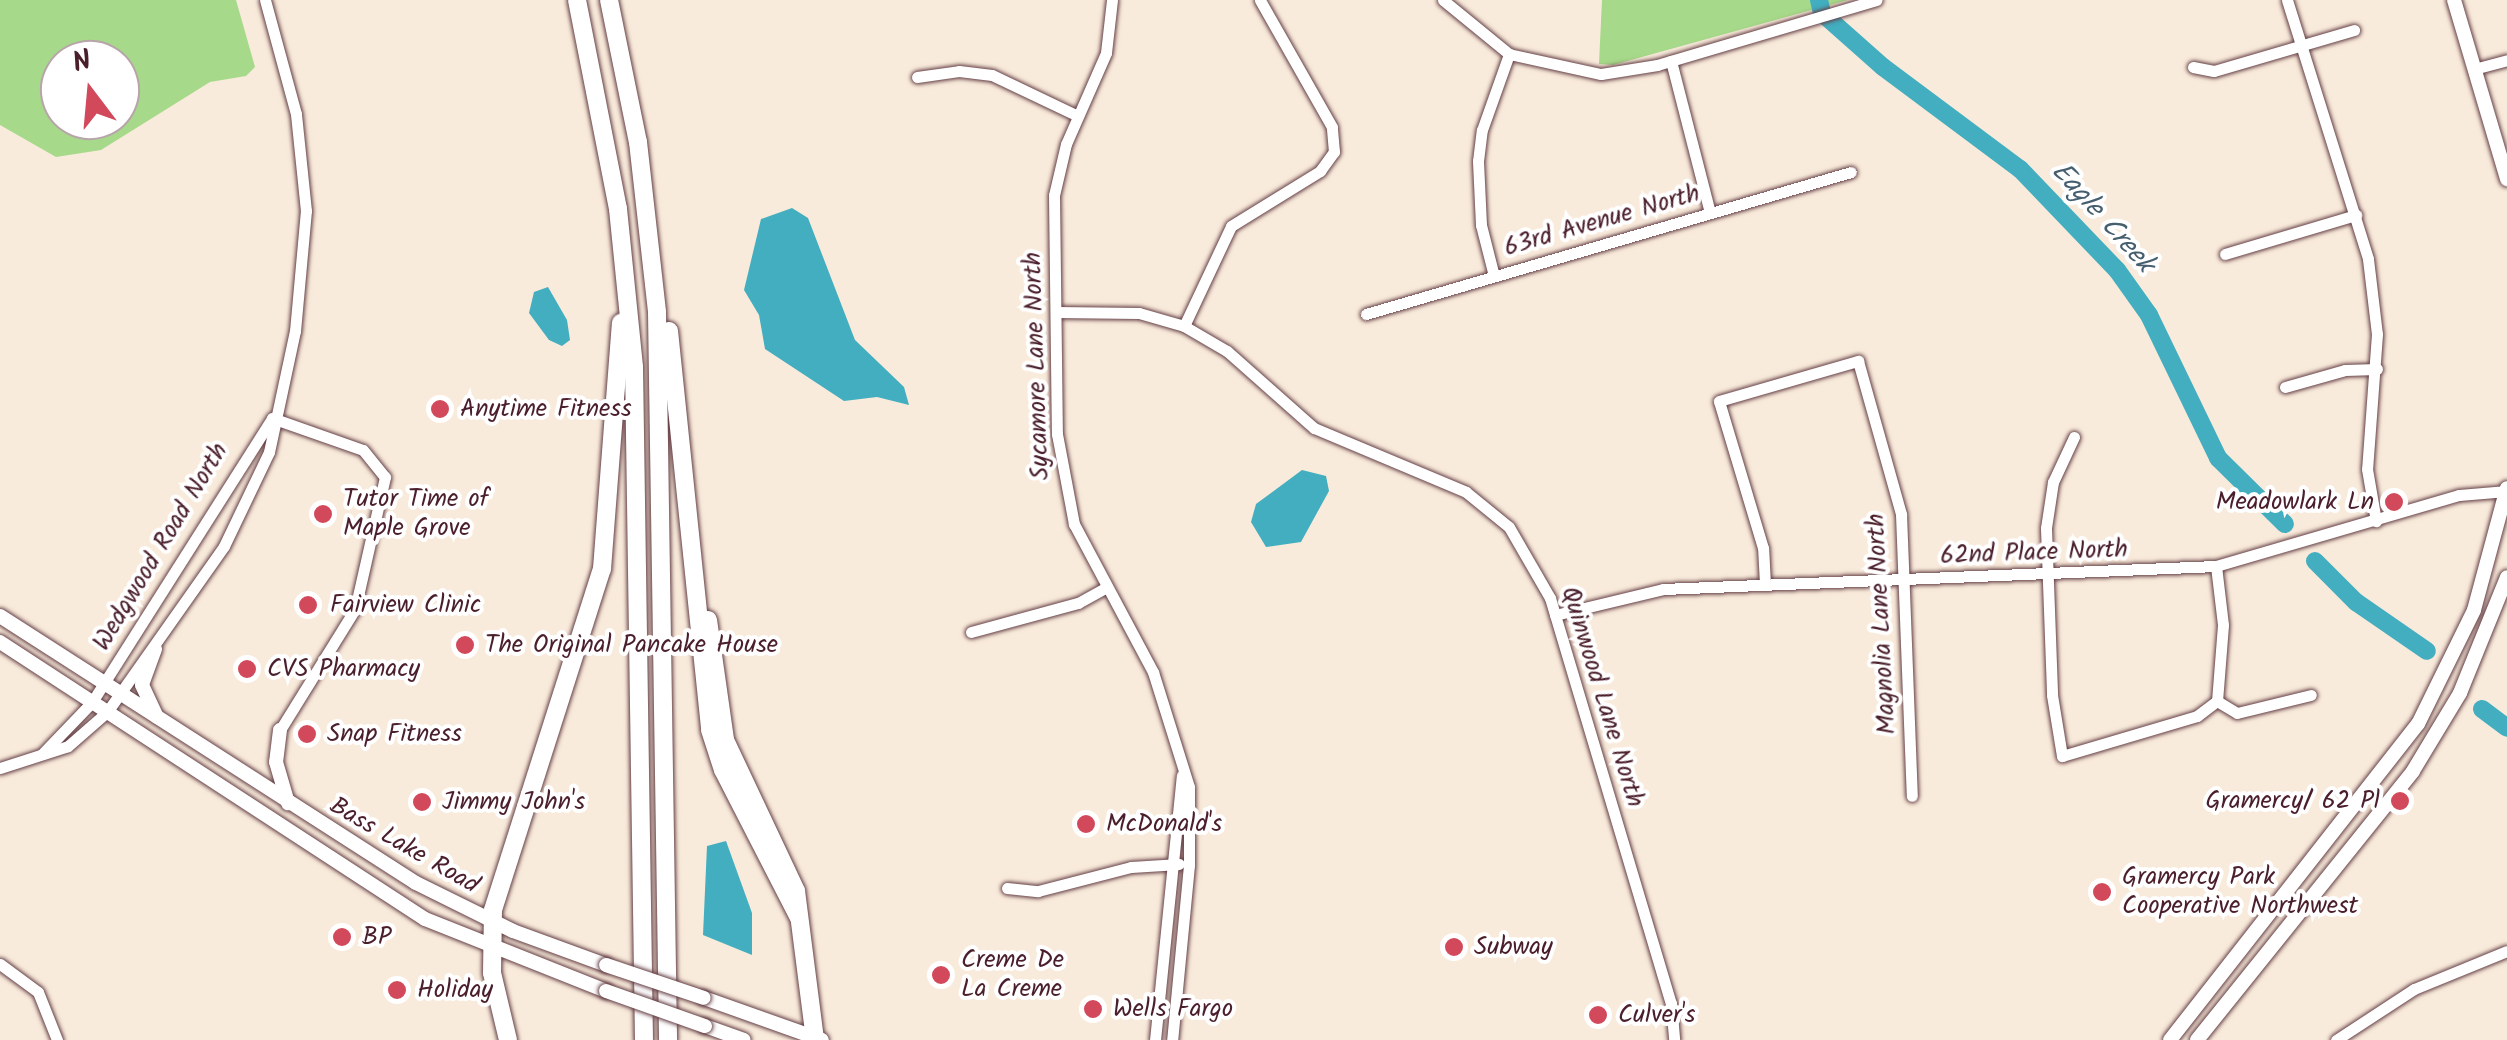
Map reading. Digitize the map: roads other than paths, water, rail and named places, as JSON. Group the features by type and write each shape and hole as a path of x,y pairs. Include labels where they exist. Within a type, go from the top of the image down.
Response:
{"highway":[{"path":"577,0 625,258 634,367 644,1040"},
{"path":"608,0 659,240 716,750 799,918 818,1039"},
{"path":"634,121 650,226 661,398 668,1040"},
{"path":"508,1040 494,989 493,922 602,568 625,258"}],"main road":[{"path":"2454,0 2507,179"},
{"path":"2170,1040 2418,724 2474,610 2507,490"},
{"path":"2197,1040 2413,771 2460,693 2507,577"},
{"name":"Bass Lake Road","path":"0,616 119,696 416,883 493,922 818,1039"},
{"name":"Bass Lake Road","path":"0,642 388,897 493,950 744,1040"},
{"path":"155,650 142,685 160,722"},
{"path":"280,730 276,762 289,803"},
{"path":"2186,1040 2232,983 2232,964"}],"street":[{"name":"Wedgwood Road North","path":"106,712 155,650 244,510 269,452 272,418 295,331 306,211 296,114 266,0"},
{"name":"Sycamore Lane North","path":"1112,0 1106,53 1078,116 1054,195 1060,464 1074,524 1154,672 1182,775 1189,786 1189,865 1172,1040"},
{"path":"1184,326 1231,226 1320,170 1336,145 1260,0"},
{"path":"1442,0 1509,54 1587,74 1671,61 1877,0"},
{"path":"2287,0 2356,215 2375,302 2376,368 2367,469 2376,520"},
{"path":"2193,68 2214,72 2354,30"},
{"path":"1494,276 1481,225 1478,161 1482,130 1509,54"},
{"path":"2474,69 2507,60"},
{"path":"1671,61 1710,213"},
{"path":"916,77 944,71 992,75 1078,116"},
{"name":"63rd Avenue North","path":"1366,314 1851,172"},
{"path":"2225,254 2356,215"},
{"name":"Quinwood Lane North","path":"1056,312 1139,314 1184,326 1227,351 1314,428 1472,495 1526,548 1555,615 1670,1003 1674,1040"},
{"name":"Magnolia Lane North","path":"1765,584 1763,548 1719,401 1858,361 1899,500 1912,796"},
{"path":"2284,387 2346,370 2376,368"},
{"name":"Wedgwood Road North","path":"92,702 272,418"},
{"path":"272,418 374,456 385,482 355,608 280,730"},
{"path":"2074,437 2048,506 2052,695 2062,756 2196,716 2216,701 2223,625 2216,566"},
{"name":"62nd Place North","path":"1555,615 1663,589 2216,566 2471,492 2507,490"},
{"path":"971,632 1106,588"},
{"path":"2216,701 2237,713 2311,695"},
{"path":"42,754 92,702"},
{"path":"0,768 68,746 106,712"},
{"name":"Sycamore Lane North","path":"1155,1040 1182,775"},
{"path":"1007,888 1038,891 1131,867 1189,865"},
{"path":"2337,1040 2414,989 2507,951"},
{"path":"0,964 38,992 56,1040"}],"water":[{"path":"792,208 808,218 855,340 904,387 909,405 877,397 844,401 765,349 759,315 744,290 761,219"},
{"path":"548,287 567,320 570,340 562,346 549,340 529,313 534,292"},
{"path":"1302,470 1326,476 1329,491 1301,542 1266,547 1251,522 1256,504"},
{"path":"726,841 752,913 752,955 703,935 707,846"}],"waterway":[{"name":"Eagle Creek","path":"1819,0 1822,13 1883,67 2020,169 2117,270 2149,315 2218,458 2285,524"},
{"name":"Eagle Creek","path":"2315,561 2356,602 2427,651"},
{"name":"Eagle Creek","path":"2482,709 2507,728"}],"place":[{"name":"Anytime Fitness","path":"440,409"},
{"name":"Meadowlark Ln","path":"2394,502"},
{"name":"Tutor Time of Maple Grove","path":"323,514"},
{"name":"Fairview Clinic","path":"308,605"},
{"name":"The Original Pancake House","path":"465,645"},
{"name":"CVS Pharmacy","path":"247,669"},
{"name":"Snap Fitness","path":"307,734"},
{"name":"Gramercy/ 62 Pl","path":"2400,801"},
{"name":"Jimmy John's","path":"422,802"},
{"name":"McDonald's","path":"1086,824"},
{"name":"Gramercy Park Cooperative Northwest","path":"2102,892"},
{"name":"BP","path":"342,937"},
{"name":"Subway","path":"1454,947"},
{"name":"Creme De La Creme","path":"941,975"},
{"name":"Holiday","path":"397,990"},
{"name":"Wells Fargo","path":"1093,1009"},
{"name":"Culver's","path":"1598,1015"}]}
